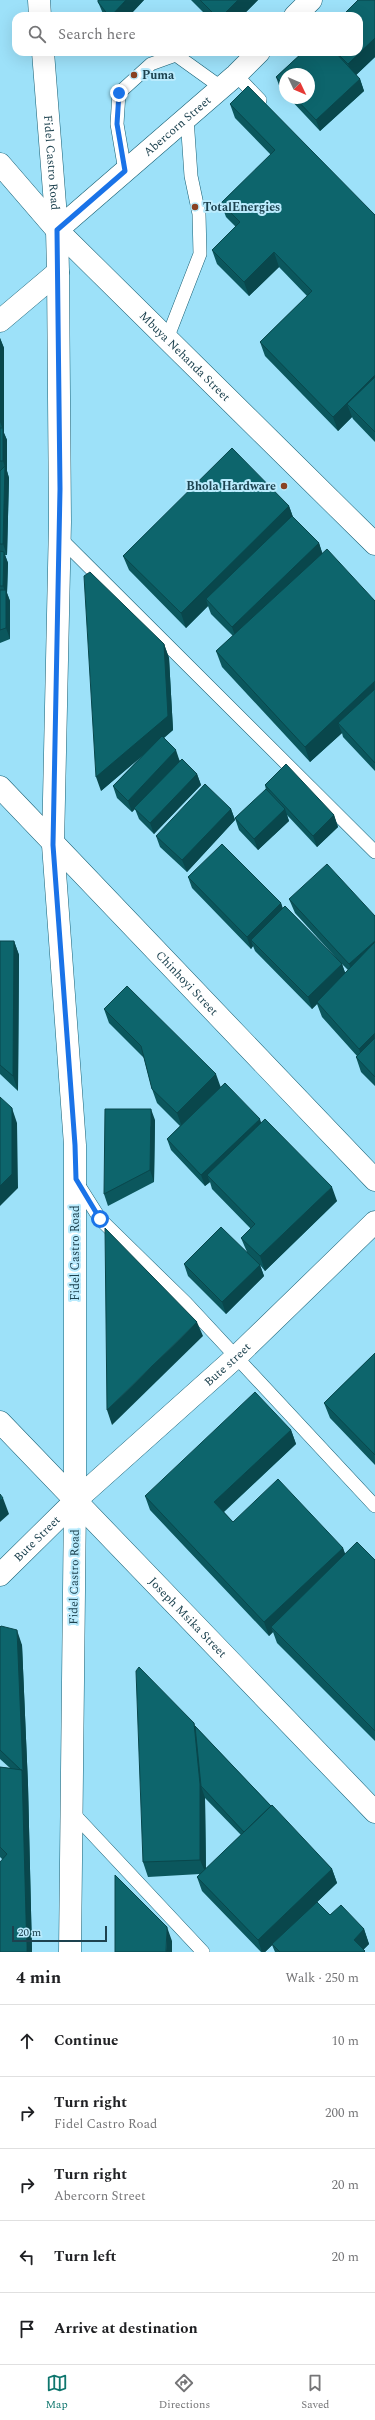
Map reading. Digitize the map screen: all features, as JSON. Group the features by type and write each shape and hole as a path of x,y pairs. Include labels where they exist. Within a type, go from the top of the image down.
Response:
{"street":[{"path":"39,0 40,12"},
{"path":"299,12 311,0"},
{"name":"Fidel Castro Road","path":"43,56 57,230 58,272 59,536 53,845 75,1138 76,1179 75,1501 70,1952"},
{"name":"Abercorn Street","path":"57,230 187,118 255,56"},
{"name":"Mbuya Nehanda Street","path":"0,164 57,230 375,544"},
{"path":"0,321 58,272"},
{"name":"Chinhoyi Street","path":"0,786 53,845 375,1180"},
{"name":"Bute street","path":"75,1501 236,1357 375,1222"},
{"name":"Joseph Msika Street","path":"0,1422 375,1812"},
{"name":"Bute Street","path":"0,1575 75,1501"}],"lane":[{"path":"125,171 117,124 119,93 151,64 173,56"},
{"path":"178,56 229,81 270,110"},
{"path":"167,339 200,254 199,214 191,176 187,118"},
{"path":"59,536 375,852"},
{"path":"76,1179 100,1219 236,1357 375,1506"},
{"path":"71,1811 202,1952"}],"building":[{"path":"98,0 126,0 115,12 106,12"},
{"path":"200,0 238,0 226,12 212,12"},
{"path":"358,0 375,0 375,38 363,50 363,12 346,12"},
{"path":"299,56 339,56 360,79 316,120 301,104 315,104 315,68 286,68"},
{"path":"340,56 356,56 348,64"},
{"path":"248,86 375,215 375,375 333,417 260,342 312,291 274,252 244,282 212,250 240,222 221,203 275,150 230,104"},
{"path":"375,377 375,432 347,404"},
{"path":"0,428 3,428 3,461 0,461"},
{"path":"232,448 289,506 181,613 123,556"},
{"path":"5,466 3,544 0,544 0,471"},
{"path":"292,516 319,543 232,627 206,599"},
{"path":"327,549 375,601 375,681 305,747 216,651"},
{"path":"0,551 4,552 3,586 0,586"},
{"path":"90,572 164,644 168,716 96,777 84,576"},
{"path":"0,590 6,590 6,628 0,630"},
{"path":"375,689 375,763 338,723"},
{"path":"162,736 176,750 128,801 113,786"},
{"path":"182,759 197,774 150,823 134,808"},
{"path":"286,764 334,815 313,836 265,785"},
{"path":"205,784 231,809 182,860 156,836"},
{"path":"266,789 285,809 254,839 235,818"},
{"path":"222,844 281,903 247,937 188,877"},
{"path":"327,864 375,916 375,941 349,964 289,899"},
{"path":"285,906 342,964 308,997 251,940"},
{"path":"0,941 14,941 13,1076 0,1065"},
{"path":"375,942 375,1033 359,1049 317,1002"},
{"path":"127,986 216,1074 177,1113 152,1089 141,1046 104,1009"},
{"path":"375,1038 375,1077 356,1057"},
{"path":"225,1083 260,1119 201,1175 167,1139"},
{"path":"0,1097 12,1108 12,1174 0,1186"},
{"path":"105,1109 151,1109 150,1170 104,1194"},
{"path":"265,1119 332,1187 260,1256 241,1238 255,1224 207,1175"},
{"path":"221,1227 260,1265 222,1302 184,1264"},
{"path":"105,1228 197,1322 107,1410"},
{"path":"375,1353 375,1455 324,1403"},
{"path":"255,1392 291,1430 214,1502 233,1522 278,1479 343,1548 264,1622 145,1496"},
{"path":"0,1494 3,1498 0,1501"},
{"path":"357,1542 375,1560 375,1731 271,1627"},
{"path":"1,1626 17,1630 23,1771 0,1750"},
{"path":"139,1667 194,1723 200,1784 200,1860 143,1862 136,1671"},
{"path":"195,1726 271,1806 244,1832 201,1786"},
{"path":"0,1767 22,1770 27,1952 0,1952 0,1862 7,1854 0,1847"},
{"path":"272,1805 332,1869 258,1940 197,1877"},
{"path":"115,1875 167,1927 166,1952 115,1952"},
{"path":"317,1902 330,1915 341,1905 364,1929 354,1940 365,1951 364,1952 280,1952 272,1944"}],"place":[{"name":"Puma","path":"134,75"},
{"name":"TotalEnergies","path":"195,207"},
{"name":"Bhola Hardware","path":"284,486"}],"route":[{"path":"100,1219 76,1179 75,1145 53,845 60,522 57,230 125,171 117,124 119,93"}]}
